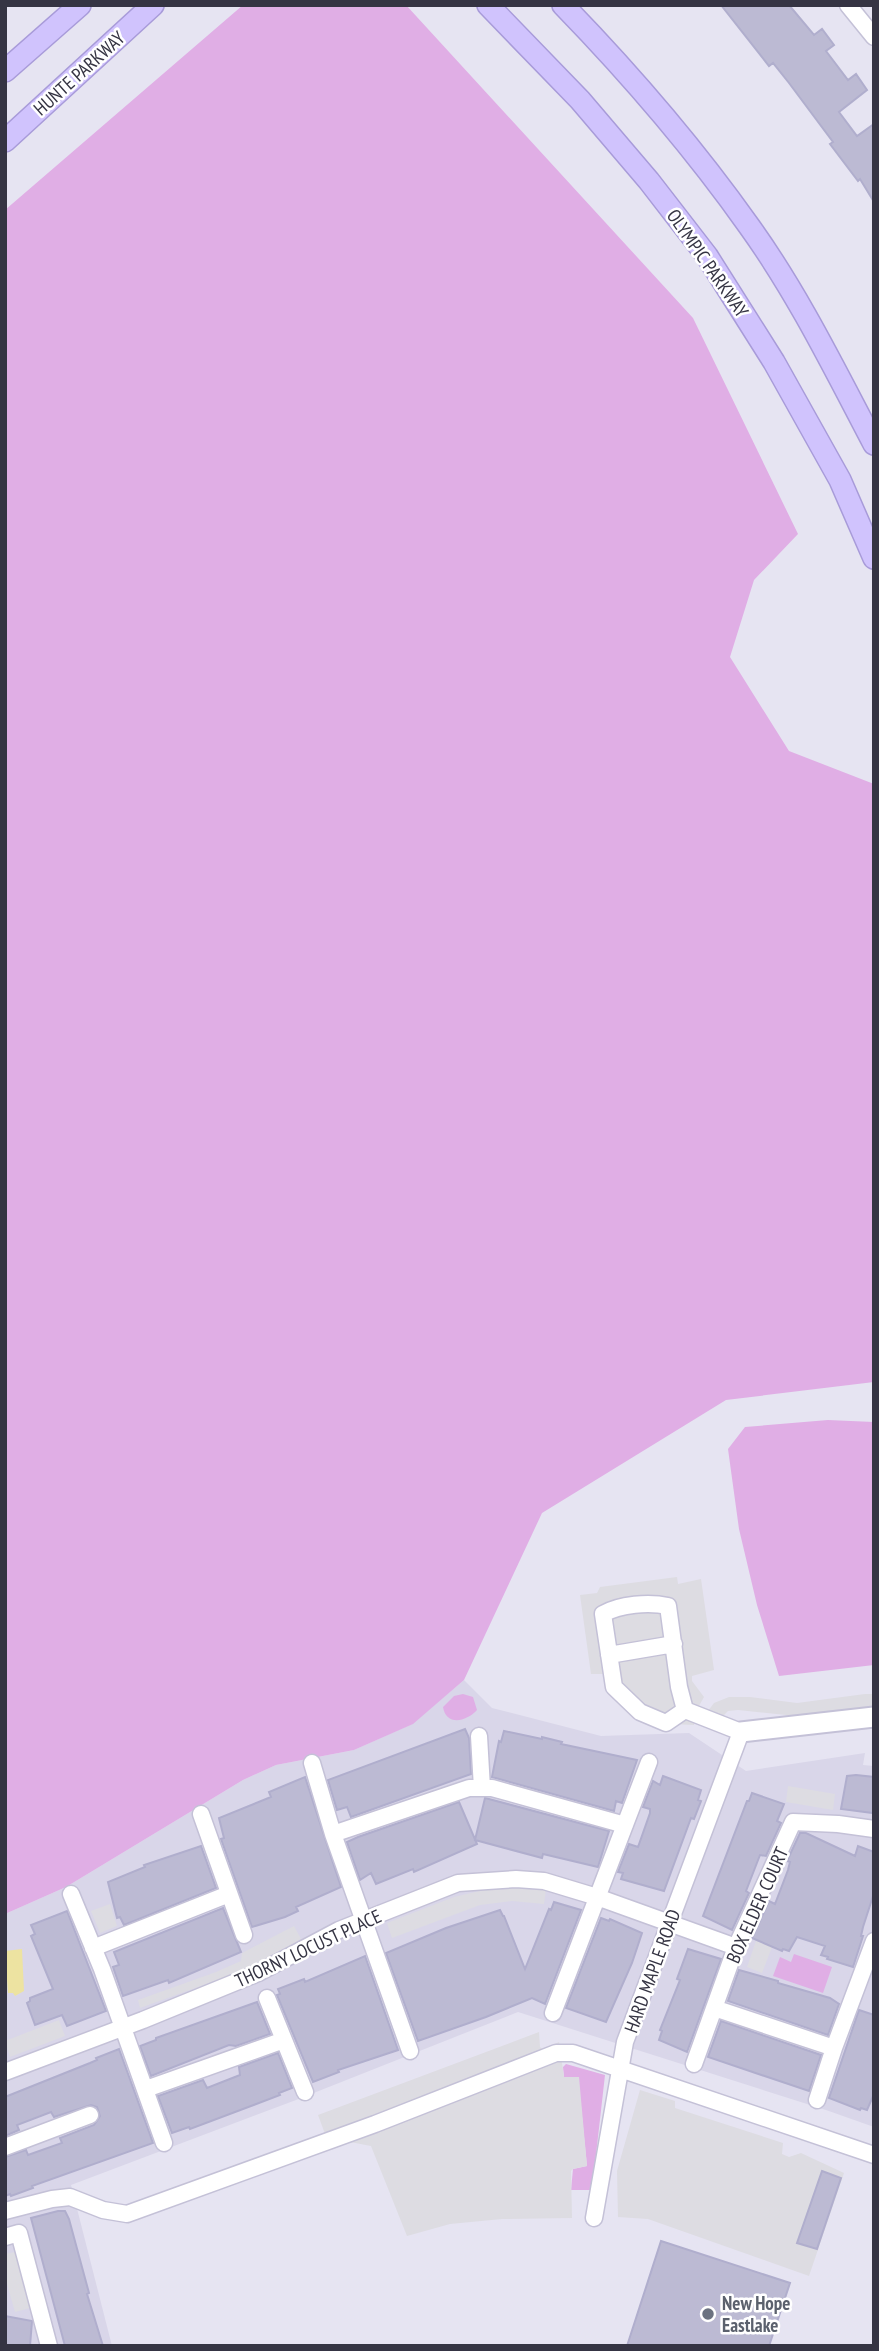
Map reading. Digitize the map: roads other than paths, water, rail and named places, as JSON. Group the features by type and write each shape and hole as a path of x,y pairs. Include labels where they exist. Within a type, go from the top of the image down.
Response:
{"main road":[{"path":"5,71 80,5"},
{"name":"HUNTE PARKWAY","path":"5,141 153,5"},
{"name":"OLYMPIC PARKWAY","path":"488,5 580,100 649,181 707,256 774,362 840,480 874,558"},
{"path":"563,5 667,119 750,227 808,321 874,444"}],"street":[{"path":"848,5 874,37"},
{"path":"656,1603 668,1606 679,1687 685,1710 666,1723 640,1712 614,1687 603,1614 611,1610 656,1603"},
{"path":"609,1655 674,1644"},
{"path":"685,1710 741,1732 874,1717"},
{"name":"HARD MAPLE ROAD","path":"594,2218 625,2042 741,1732"},
{"path":"479,1736 482,1788"},
{"path":"553,2013 649,1762"},
{"path":"312,1763 333,1834 410,2051"},
{"path":"333,1834 469,1788 492,1788 625,1825"},
{"path":"201,1814 244,1935"},
{"name":"BOX ELDER COURT","path":"694,2064 736,1947 793,1822 874,1829"},
{"name":"THORNY LOCUST PLACE","path":"5,2072 258,1973 339,1930 458,1883 516,1879 544,1881 736,1947"},
{"path":"71,1894 123,2027 164,2143"},
{"path":"93,1948 229,1894"},
{"path":"817,2100 874,1941"},
{"path":"267,1998 305,2092"},
{"path":"714,2008 834,2048"},
{"path":"146,2089 284,2040"},
{"path":"5,2211 70,2197 103,2210 127,2214 376,2124 556,2053 573,2053 874,2155"},
{"path":"5,2147 90,2115"},
{"path":"12,2235 49,2346"}],"place":[{"name":"New Hope Eastlake","path":"708,2314"}]}
